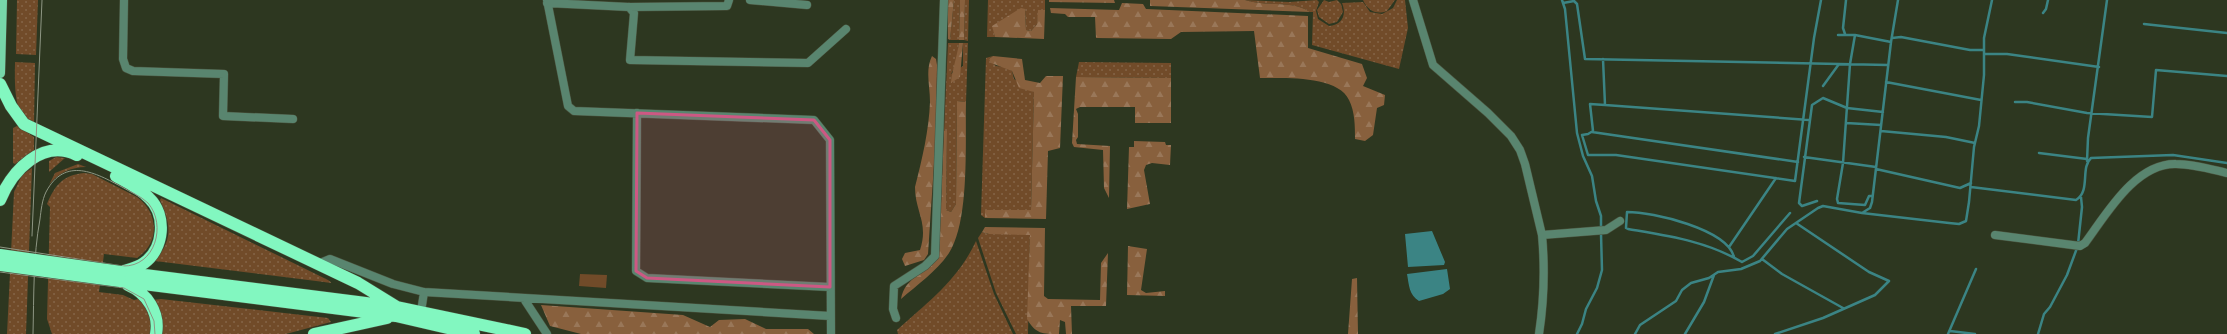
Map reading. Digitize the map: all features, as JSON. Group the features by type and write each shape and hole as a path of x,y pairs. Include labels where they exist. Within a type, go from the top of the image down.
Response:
{"highway":[{"path":"0,84 11,106 24,124 358,283 396,312 474,334"},
{"path":"0,200 6,184 19,168 36,157 58,150 69,151 138,189 156,206 161,234 150,258 143,264 120,277"},
{"path":"0,255 120,277 140,291 150,303 157,321 156,334"},
{"path":"0,265 120,277 396,312 421,312 525,334"},
{"path":"314,334 396,312"}],"main road":[{"path":"0,73 2,0"}],"street":[{"path":"124,0 123,59 126,68 133,71 224,74 222,116 293,119"},
{"path":"729,0 727,6 629,7 547,1 568,106 574,111 814,120 830,140 831,334"},
{"path":"750,0 806,5"},
{"path":"896,318 893,309 894,286 925,266 934,256 944,0"},
{"path":"1413,0 1433,65 1488,113 1511,136 1520,150 1525,164 1542,235 1544,255 1543,294 1539,334"},
{"path":"629,7 634,13 630,60 808,63 846,29"},
{"path":"637,113 636,271 647,278 830,287"},
{"path":"1995,235 2080,246 2085,243 2122,194 2143,173 2158,166 2175,164 2227,173"},
{"path":"1542,235 1606,230 1620,221"},
{"path":"318,264 330,259 393,284 424,292 830,316"},
{"path":"421,312 424,292"},
{"path":"524,299 547,334"}],"highlighted area":[{"path":"637,113 814,120 830,140 830,287 647,278 636,271"}],"shaded area":[{"path":"17,0 38,0 36,55 16,54"},
{"path":"954,0 960,0 959,40 950,40"},
{"path":"965,0 969,0 968,41 964,40"},
{"path":"988,0 1045,0 1045,10 1039,10 1037,24 1031,31 1026,30 1025,9 993,26 995,37 987,37"},
{"path":"1245,0 1289,2 1317,0 1319,2 1316,11 1318,19 1329,26 1337,24 1342,19 1344,12 1342,3 1363,2 1370,12 1382,14 1393,8 1397,0 1405,0 1408,28 1399,69 1312,45 1313,12 1296,6"},
{"path":"1324,0 1329,2 1337,0 1341,4 1343,12 1337,22 1329,24 1319,17 1317,10"},
{"path":"1363,0 1395,0 1387,11 1379,13 1367,7"},
{"path":"948,43 959,43 957,63 951,74 963,66 963,43 968,43 966,102 957,101 956,204 951,212 946,210 947,132 944,131"},
{"path":"993,56 989,59 996,66 1005,67 1012,71 1014,79 1034,92 1031,211 985,210 985,218 981,215 986,58"},
{"path":"15,62 35,63 34,123 27,120 22,115 18,107 15,87"},
{"path":"1079,62 1171,63 1171,78 1076,77"},
{"path":"17,126 34,137 34,150 15,164 13,163 13,128"},
{"path":"56,157 65,158 49,172 49,161"},
{"path":"78,164 86,167 75,168 65,172 56,177 49,185 55,173"},
{"path":"32,168 26,334 7,334 14,192 22,175"},
{"path":"84,173 92,174 137,197 150,211 154,228 150,244 145,252 137,258 104,254 99,292 123,295 134,300 138,299 145,307 149,315 151,334 52,334 47,319 50,207 47,204 53,191 61,182 70,176"},
{"path":"161,198 332,283 155,261 165,246 168,232 168,224 160,200"},
{"path":"982,232 989,234 1030,234 1028,334 1016,334 996,293 978,238"},
{"path":"976,241 994,294 1013,334 898,334 897,330 931,300 951,279 969,255"},
{"path":"580,274 607,275 606,288 579,286"},
{"path":"161,299 328,318 331,322 286,334 160,334 152,300"}],"green space":[{"path":"948,0 954,0 950,40 948,39"},
{"path":"960,0 965,0 964,40 959,40"},
{"path":"1049,0 1114,0 1115,3 1049,2"},
{"path":"1150,0 1245,0 1296,6 1310,12 1150,6"},
{"path":"1122,3 1143,4 1146,9 1308,16 1308,48 1362,64 1367,78 1363,86 1385,95 1384,105 1377,108 1373,135 1365,141 1355,139 1354,119 1351,105 1343,92 1334,86 1322,82 1295,78 1260,78 1254,31 1181,32 1171,39 1096,38 1095,17 1068,17 1065,14 1051,13 1050,8 1119,10"},
{"path":"1021,8 1025,9 1026,30 1031,31 1037,24 1038,10 1045,10 1044,39 995,37 992,26"},
{"path":"959,43 963,43 960,77 951,83 952,73"},
{"path":"932,56 936,59 937,65 936,134 928,254 924,260 905,266 902,259 905,253 920,250 922,241 923,232 915,187 927,134 930,102 928,72"},
{"path":"993,56 1022,59 1025,80 1040,83 1046,76 1063,76 1060,148 1048,151 1046,219 985,218 985,210 1031,210 1034,92 1019,88 1012,71 991,63 989,59"},
{"path":"1076,77 1171,78 1171,123 1135,123 1135,107 1080,107 1076,109 1078,114 1077,144 1110,146 1109,198 1104,188 1103,150 1074,147 1072,143"},
{"path":"957,101 966,102 966,158 963,201 956,239 949,253 939,266 901,299 903,291 908,284 930,265 939,252 944,131 947,131 946,210 951,212 956,204"},
{"path":"1134,141 1165,142 1166,145 1171,145 1170,165 1152,163 1146,165 1144,170 1150,204 1127,209 1129,147 1134,147"},
{"path":"985,227 1045,228 1044,296 1048,299 1100,300 1101,263 1108,253 1106,306 1071,306 1072,334 1066,334 1065,322 1060,320 1059,334 1048,334 1033,328 1027,319 1030,235 989,234 982,232"},
{"path":"1128,246 1147,249 1141,290 1146,293 1165,291 1165,296 1127,295"},
{"path":"1357,278 1358,334 1348,334 1352,279"},
{"path":"541,305 683,315 710,327 719,320 745,319 766,329 808,329 814,334 581,334 550,326"}],"water":[{"path":"1432,231 1445,262 1444,265 1408,267 1405,234"},
{"path":"1447,269 1450,289 1443,294 1419,301 1413,296 1407,274"}],"waterway":[{"path":"1562,0 1565,9 1577,133 1583,156 1592,176 1596,201 1601,216 1601,228"},
{"path":"1603,59 1605,105 1590,104 1593,131 1582,135 1588,155 1616,155 1795,181 1814,38 1821,0"},
{"path":"1845,34 1843,28 1846,0"},
{"path":"1862,213 1870,208 1872,202 1891,42 1898,0"},
{"path":"1635,334 1640,325 1676,301 1682,290 1691,283 1709,278 1718,272 1741,269 1760,261 1787,229 1823,206 1862,213 1949,223 1959,224 1966,221 1974,147 1979,126 1984,75 1984,38 1992,0"},
{"path":"2043,13 2046,9 2048,0"},
{"path":"2087,161 2088,138 2107,0"},
{"path":"1563,3 1574,1 1577,4 1585,59 1888,65"},
{"path":"2144,24 2227,33"},
{"path":"1838,35 1855,35 1891,42"},
{"path":"1855,35 1850,64 1843,163 1837,199 1838,203 1865,205 1869,196 1872,196"},
{"path":"1892,38 1901,37 1970,50 1984,50"},
{"path":"1984,54 2007,54 2099,67"},
{"path":"1823,86 1839,64"},
{"path":"2015,102 2027,102 2087,113 2152,117 2156,70 2227,76"},
{"path":"1886,82 1981,100"},
{"path":"1817,201 1802,206 1799,203 1812,105 1823,98 1847,108 1883,112"},
{"path":"1605,105 1809,120"},
{"path":"1846,123 1881,125"},
{"path":"1881,131 1946,137 1975,143"},
{"path":"1592,132 1798,162"},
{"path":"2039,153 2087,159"},
{"path":"1971,187 2076,200 2083,191 2086,168 2091,158 2173,155 2227,163"},
{"path":"1804,157 1876,167"},
{"path":"1876,169 1960,188 1971,183"},
{"path":"1729,247 1776,178"},
{"path":"2078,244 2082,207 2081,197"},
{"path":"1734,257 1728,247 1718,238 1704,230 1654,215 1627,212 1626,228 1628,229 1673,237 1701,244 1742,262 1753,256 1790,213"},
{"path":"1775,334 1823,318 1875,295 1889,281 1869,272 1796,223"},
{"path":"1577,334 1582,324 1586,309 1597,288 1602,270 1601,234"},
{"path":"2038,334 2044,314 2050,307 2067,275 2077,248"},
{"path":"1762,259 1782,274 1843,308"},
{"path":"1948,334 1976,269"},
{"path":"1685,334 1704,302 1714,275"},
{"path":"1950,331 1975,334"}],"tram line":[{"path":"32,236 42,0"},
{"path":"0,247 123,266 134,264 143,260 155,243 157,222 154,212 148,203 142,198 92,173 72,171 62,174 54,181 46,192 41,209 36,248 35,262 34,276 33,334"},
{"path":"0,272 124,288 144,299 154,321 155,334"}]}
